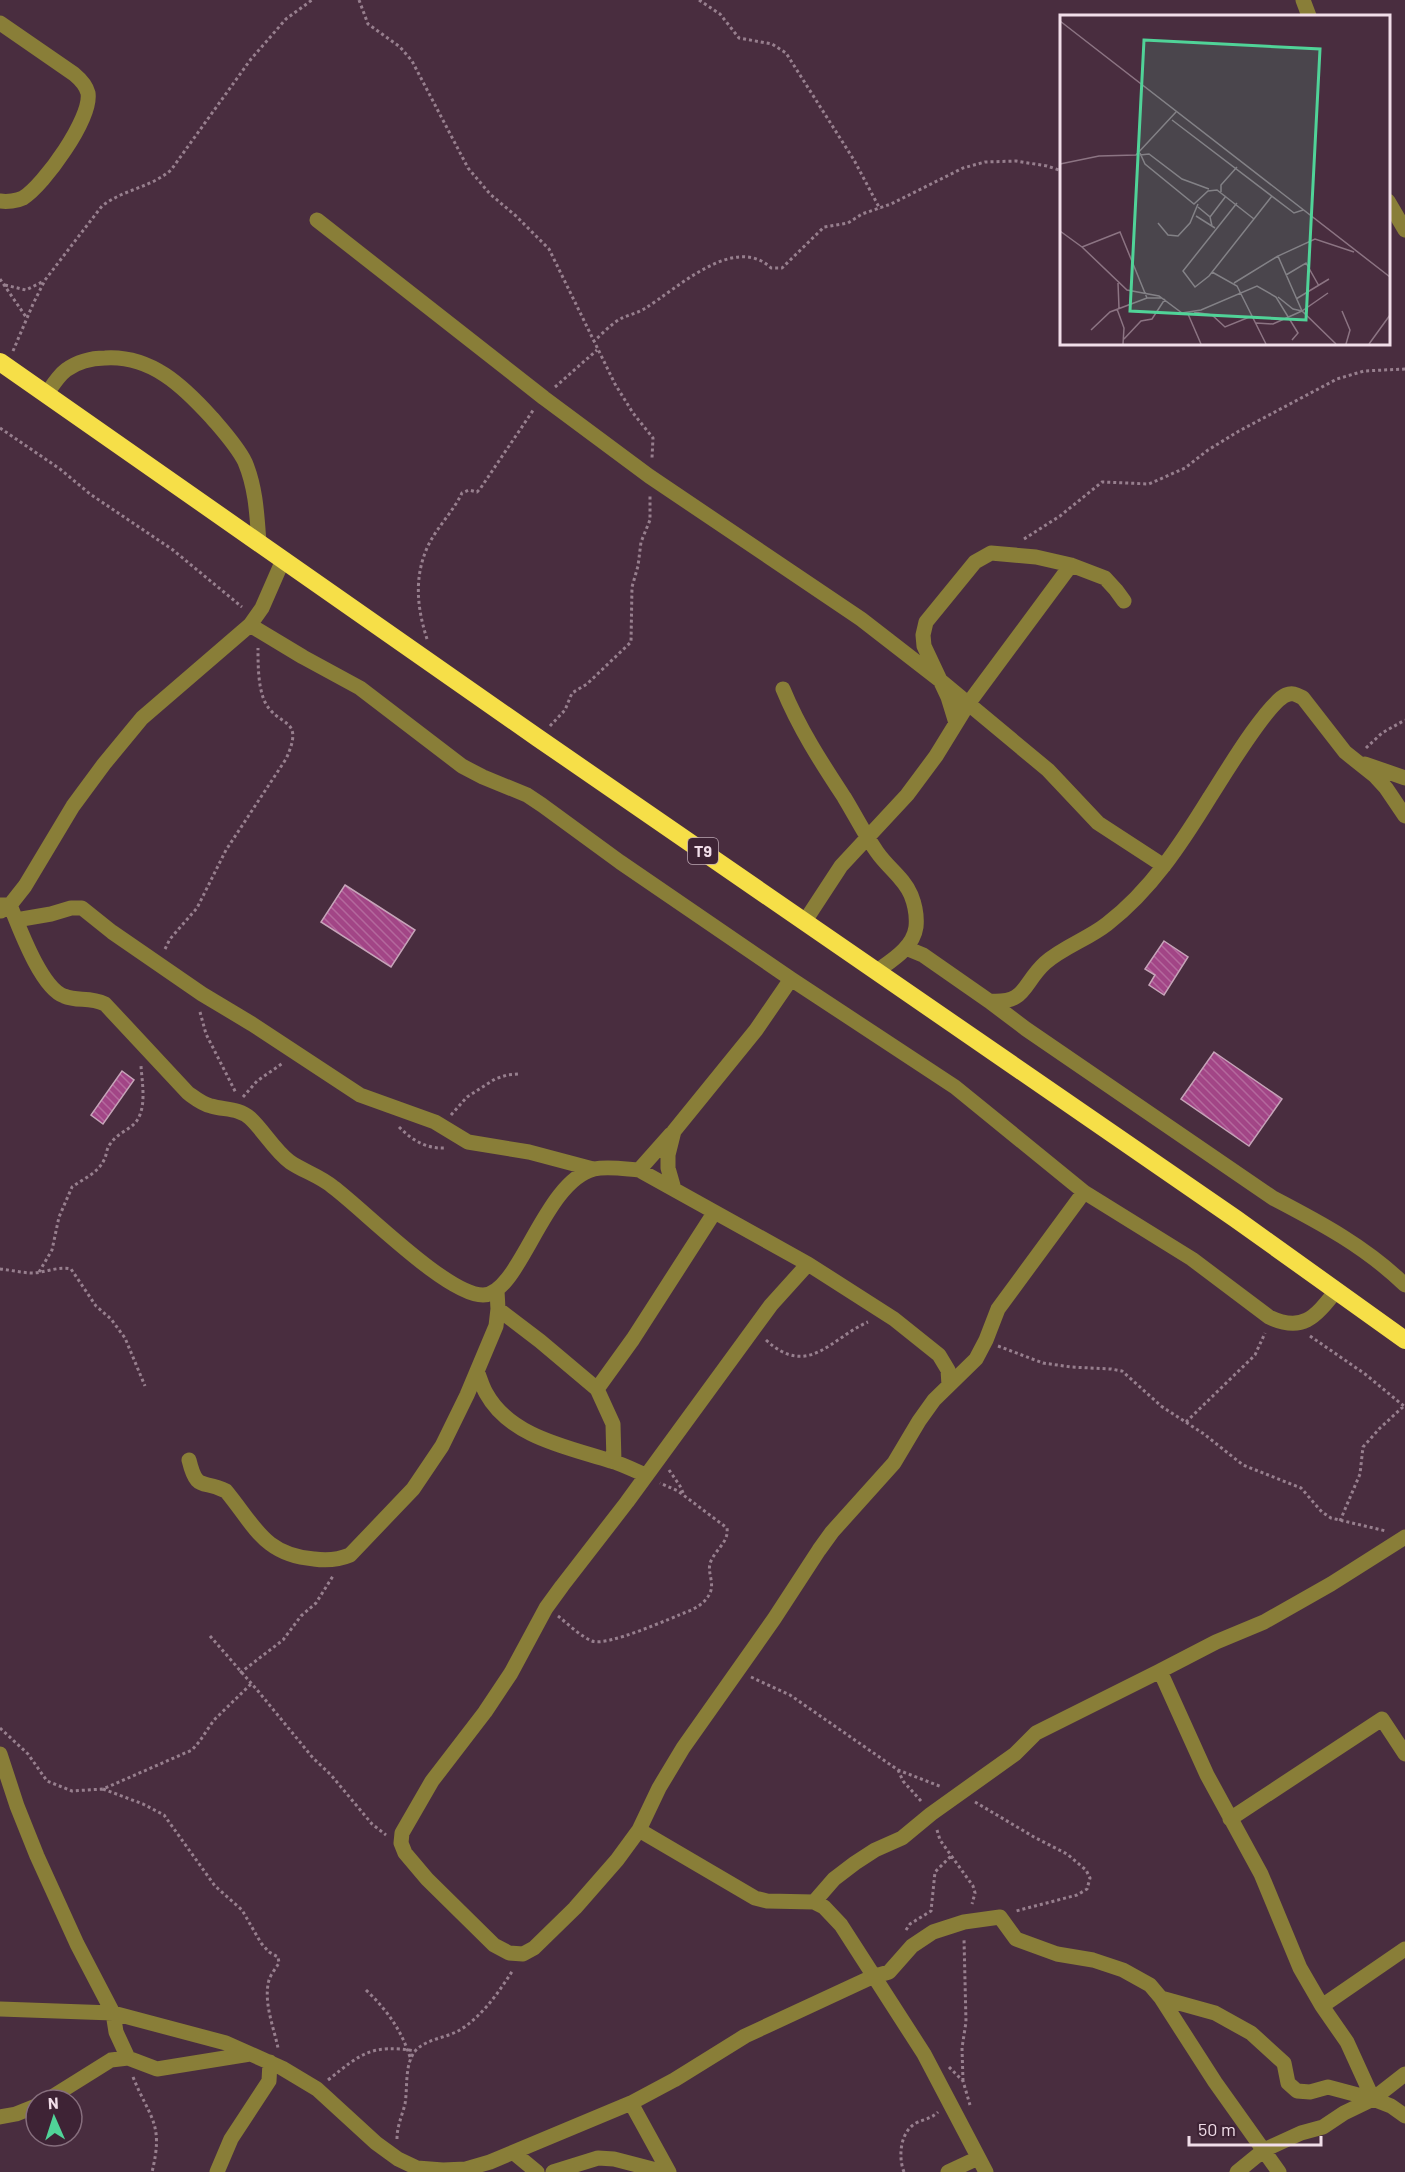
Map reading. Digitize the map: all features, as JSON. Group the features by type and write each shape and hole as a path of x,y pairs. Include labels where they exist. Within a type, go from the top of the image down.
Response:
{"highway":[{"name":"T9","path":"3,364 538,738 1236,1219 1405,1340"}],"street":[{"path":"1303,0 1309,15"},
{"path":"0,23 74,74 84,83 88,93 87,105 72,139 42,182 21,199 0,201"},
{"path":"1390,203 1405,230"},
{"path":"317,219 544,398 650,476 861,619 1048,770 1098,823 1164,866"},
{"path":"46,395 67,369 94,358 119,357 134,360 164,373 202,407 237,449 244,462 256,504 259,543"},
{"path":"956,723 948,697 924,646 923,635 926,622 975,562 991,553 1036,557 1071,565 1104,578 1124,601"},
{"path":"283,560 255,628 150,711 129,733 73,806 25,886 3,907 16,920 31,955 55,992 71,998 87,998 105,1004 188,1093 211,1106 239,1110 248,1116 289,1161 330,1184 435,1273 465,1290 483,1295 497,1291 515,1267 553,1202 569,1183 593,1169"},
{"path":"805,921 841,866 907,795 936,756 968,704 1071,565"},
{"path":"255,628 360,688 462,766 527,795 542,805 791,979 955,1087 1084,1192 1192,1259 1269,1317 1283,1324 1307,1321 1336,1291"},
{"path":"783,689 791,710 814,752 877,852 904,881 912,897 916,913 916,928 912,939 906,948 877,971"},
{"path":"989,1001 1014,999 1024,991 1045,963 1109,922 1164,866 1183,842 1241,749 1272,706 1288,694 1303,698 1345,752 1386,788 1405,816"},
{"path":"1354,760 1405,778"},
{"path":"16,920 71,908 82,908 157,964 360,1095 435,1122 468,1142 529,1152 593,1169 639,1170 808,1264 894,1319 939,1355 948,1370 949,1385"},
{"path":"906,948 932,961 1016,1022 1273,1198 1357,1244 1405,1285"},
{"path":"639,1170 674,1131 756,1030 791,979"},
{"path":"674,1131 668,1155 668,1168 674,1189"},
{"path":"808,1264 771,1305 546,1608 511,1673 485,1712 432,1781 402,1833 401,1843 405,1853 428,1879 494,1945 509,1953 523,1954 534,1948 575,1908 617,1860 639,1830 659,1788 683,1748 774,1619 819,1550 832,1532 884,1477 934,1400 976,1359 998,1309 1084,1192"},
{"path":"597,1389 633,1339 714,1213"},
{"path":"189,1460 195,1479 203,1485 220,1487 226,1491 261,1537 272,1547 297,1557 338,1560 350,1555 413,1489 429,1467 455,1421 496,1326 497,1291"},
{"path":"498,1310 540,1341 597,1389 613,1424 614,1462"},
{"path":"477,1371 486,1393 512,1421 543,1439 614,1462 645,1475"},
{"path":"814,1902 834,1879 855,1863 875,1850 902,1838 1015,1754 1036,1734 1216,1642 1264,1622 1331,1584 1405,1537"},
{"path":"1160,1671 1207,1775 1261,1874 1300,1968 1322,2007 1347,2042 1373,2099"},
{"path":"1230,1819 1382,1719 1405,1754"},
{"path":"0,1754 17,1806 38,1856 77,1944 113,2013 116,2032 128,2058"},
{"path":"639,1830 755,1898 776,1902 814,1902 824,1907 841,1925 872,1977 880,1984 924,2054 986,2172"},
{"path":"0,2009 113,2013 226,2043 276,2065 318,2089 376,2143 415,2170 466,2171 631,2103 674,2080 745,2036 872,1977 889,1972 912,1946 933,1932 964,1922 1000,1917 1016,1939 1056,1954 1093,1960 1123,1970 1150,1985 1279,2172"},
{"path":"1322,2007 1405,1949"},
{"path":"1161,1998 1215,2013 1251,2033 1284,2062 1288,2083 1298,2091 1310,2092 1328,2086 1391,2106 1405,2116"},
{"path":"66,2088 111,2060 128,2058 157,2069 252,2054"},
{"path":"218,2172 231,2139 269,2081 276,2065"},
{"path":"1237,2172 1264,2150 1301,2133 1323,2127 1344,2113 1373,2099 1405,2074"},
{"path":"631,2103 669,2172"},
{"path":"0,2117 24,2111"},
{"path":"514,2153 537,2172"},
{"path":"554,2172 598,2158 625,2161 664,2172"},
{"path":"948,2172 978,2158"}],"path":[{"path":"3,364 45,280 102,206 113,197 130,189 160,179 171,170 251,59 286,19 312,0"},
{"path":"359,0 368,24 400,47 412,61 468,168 501,205 516,216 549,249 597,350 633,413 653,438 650,520 641,542 632,587 631,642 587,684 572,693 565,711 538,738"},
{"path":"699,0 720,15 739,38 772,44 786,53 854,159 880,209"},
{"path":"593,342 620,318 643,310 717,261 743,257 761,260 771,268 782,268 824,227 848,223 862,214 880,209 963,168 985,162 1016,161 1060,170"},
{"path":"0,279 27,319"},
{"path":"4,284 26,290 45,280"},
{"path":"435,666 421,619 418,600 419,575 427,548 462,492 469,490 477,492 480,489 531,413 544,398 597,350"},
{"path":"1019,543 1060,516 1102,482 1149,484 1185,468 1208,450 1239,431 1337,379 1364,371 1405,369"},
{"path":"0,428 60,469 90,494 173,550 245,610 255,628 264,699 269,708 291,729 294,735 286,759 226,850 197,908 170,939 157,964"},
{"path":"1354,760 1377,737 1405,720"},
{"path":"201,993 200,1009 206,1035 240,1101 247,1091 267,1073 297,1054"},
{"path":"39,1272 52,1250 59,1217 72,1187 83,1182 100,1167 111,1142 133,1125 139,1117 143,1098 140,1043"},
{"path":"435,1122 441,1116 454,1114 467,1097 495,1079 507,1074 519,1074"},
{"path":"0,1269 39,1272 64,1267 71,1269 96,1306 118,1326 145,1386"},
{"path":"1186,1422 1255,1354 1261,1346 1269,1317"},
{"path":"754,1329 783,1353 812,1356 831,1347 868,1322 894,1319"},
{"path":"1294,1324 1365,1374 1405,1406 1363,1447 1360,1474 1340,1521"},
{"path":"986,1340 1005,1350 1043,1363 1122,1371 1161,1406 1211,1439 1243,1465 1300,1488 1322,1512 1331,1518 1390,1531"},
{"path":"660,1456 684,1496"},
{"path":"546,1608 593,1642 601,1642 617,1640 699,1606 710,1594 712,1588 709,1566 728,1533 727,1528 684,1496 645,1475"},
{"path":"240,1673 272,1650 301,1616 316,1604 332,1577 338,1560"},
{"path":"210,1636 298,1741 338,1782 372,1824 391,1839 401,1843"},
{"path":"737,1671 790,1695 898,1770 961,1792 988,1811 1067,1854 1086,1870 1090,1878 1087,1889 1077,1895 1028,1906 1000,1917"},
{"path":"0,1728 28,1754 47,1781 72,1791 103,1789 196,1747 214,1720 251,1684"},
{"path":"898,1770 903,1781 932,1814 940,1840 973,1886 974,1898 964,1922 966,2022 962,2048 963,2080"},
{"path":"103,1789 143,1804 164,1815 215,1886 242,1910 261,1942 269,1952 278,1957 279,1963 269,1980 268,2002 276,2065"},
{"path":"903,1955 906,1929 931,1911 934,1872 951,1856"},
{"path":"398,2159 398,2122 405,2104 408,2071 416,2051 426,2043 460,2030 472,2021 499,1991 523,1954"},
{"path":"366,1990 390,2015 399,2029 411,2060"},
{"path":"318,2089 351,2061 368,2052 378,2049 416,2051"},
{"path":"128,2058 136,2084 155,2123 156,2151 152,2172"},
{"path":"904,2172 900,2157 906,2133 915,2124 937,2113 946,2095"}],"building":[{"path":"345,885 415,930 391,967 321,922"},
{"path":"1164,941 1188,957 1164,995 1149,985 1155,975 1145,969"},
{"path":"1214,1052 1282,1099 1249,1146 1181,1099"},
{"path":"122,1071 134,1080 103,1124 91,1115"}]}
